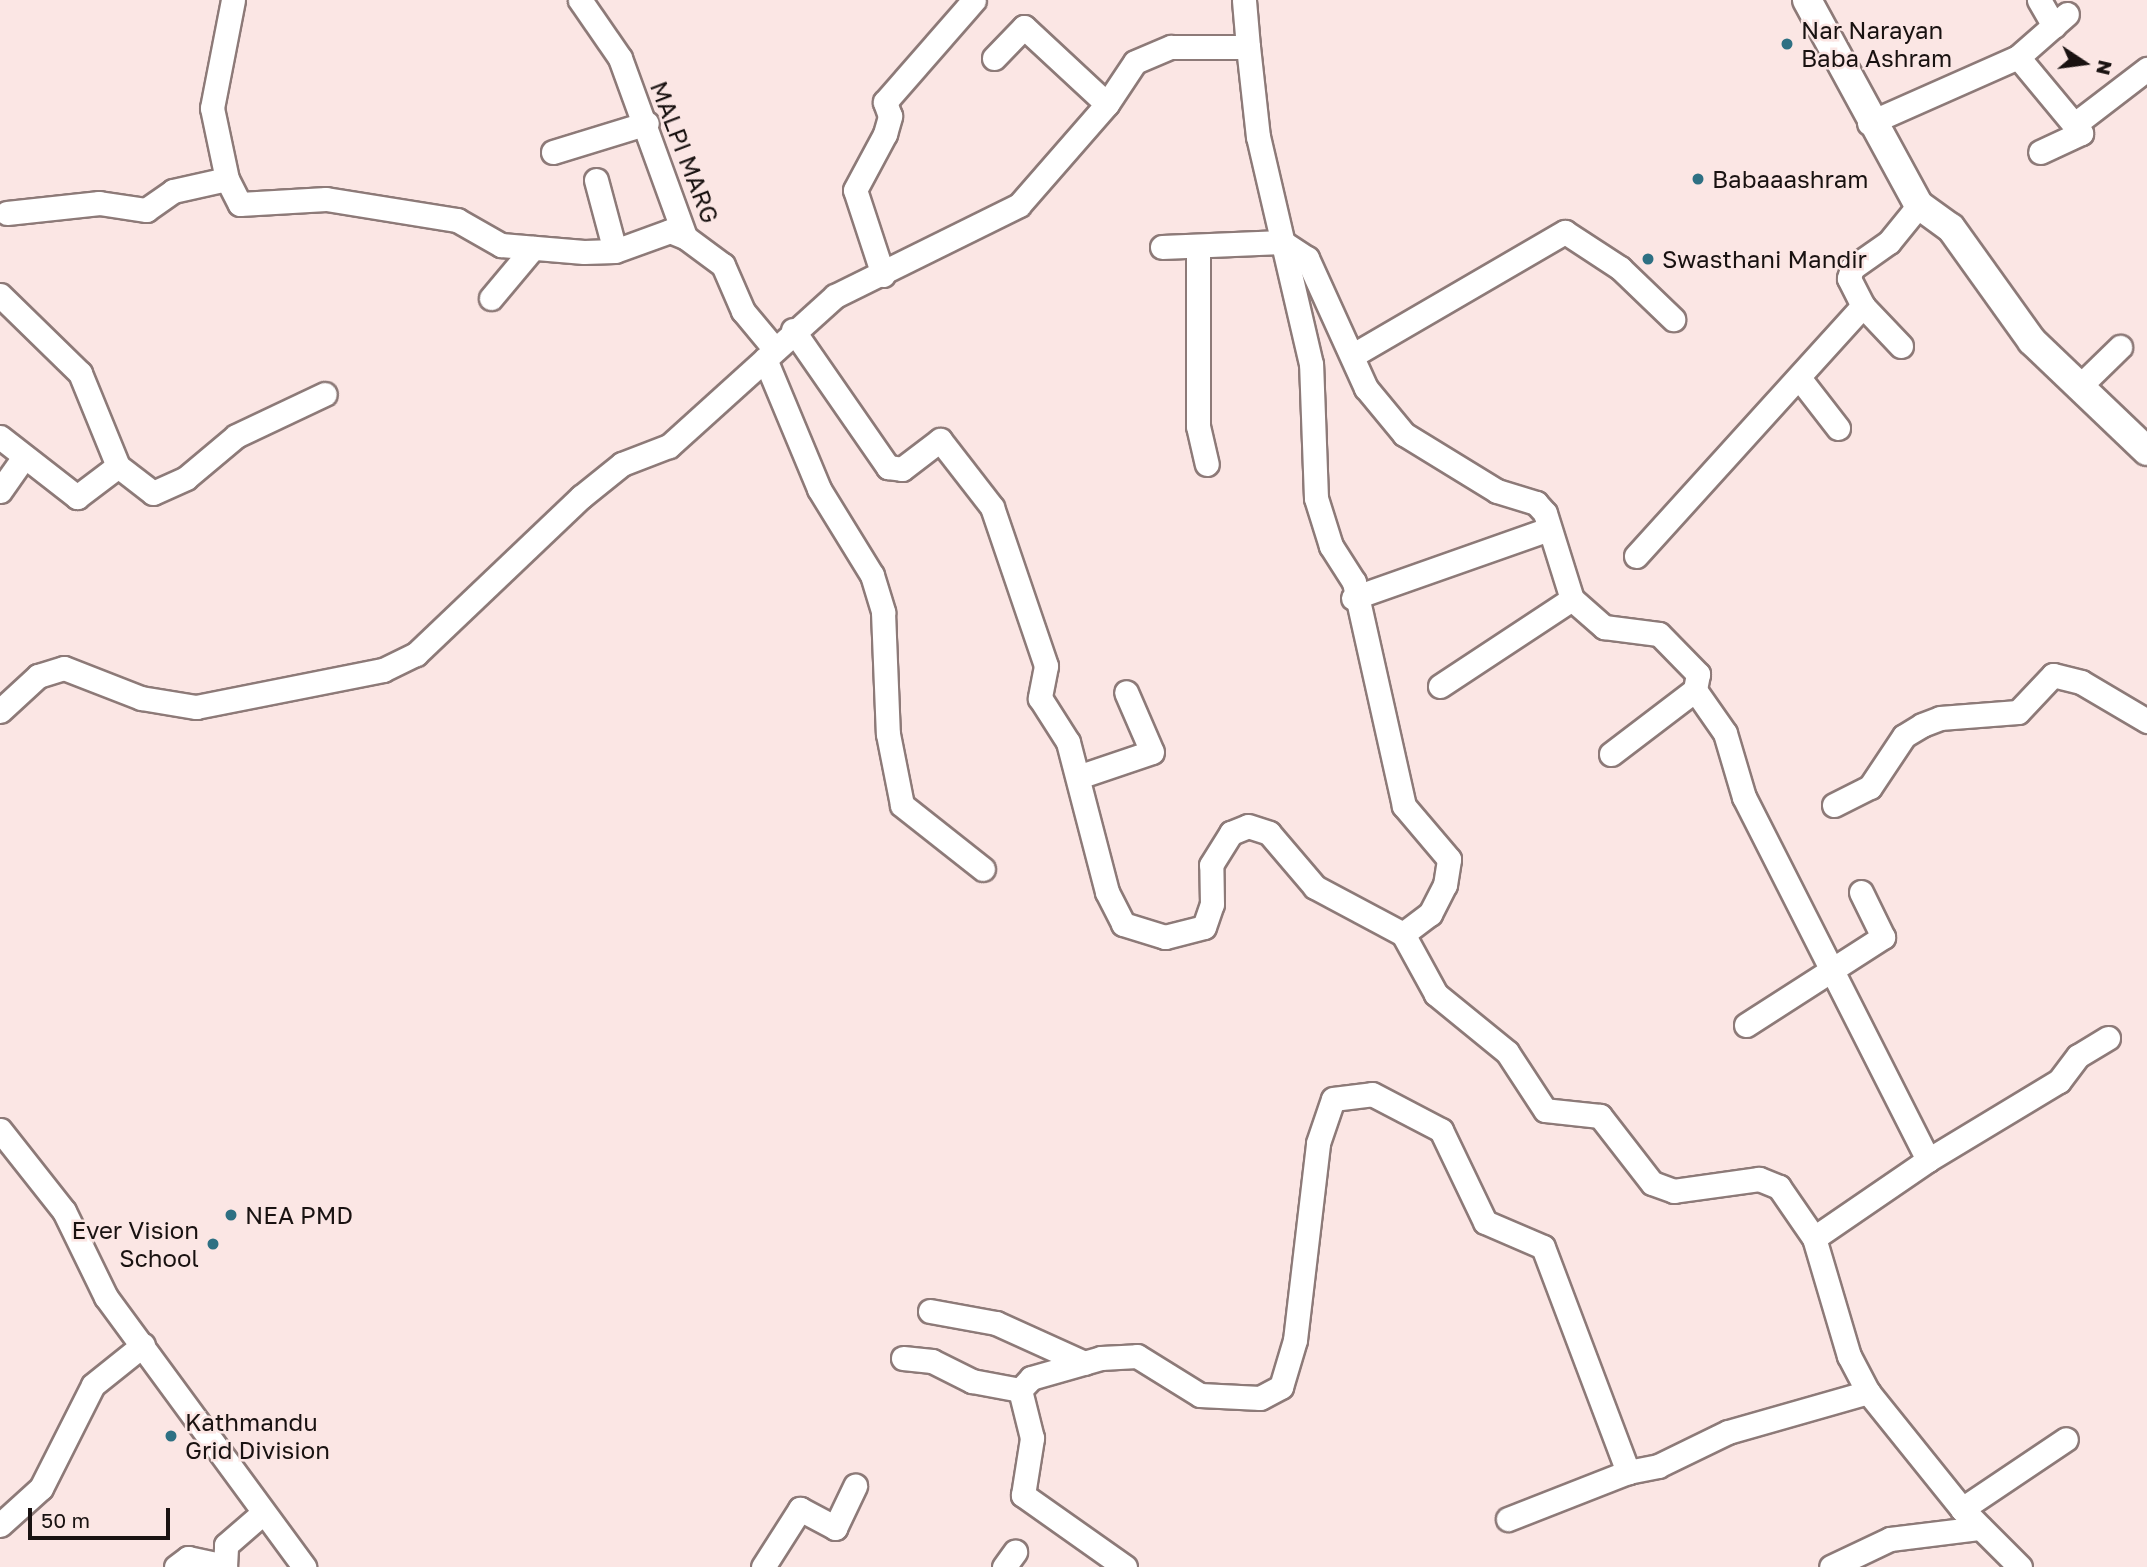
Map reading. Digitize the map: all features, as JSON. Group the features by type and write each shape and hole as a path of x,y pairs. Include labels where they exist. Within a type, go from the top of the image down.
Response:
{"street":[{"path":"233,0 212,108 227,179 240,204 252,207 326,199 457,220 501,245 533,248 615,251 670,231 685,237"},
{"name":"MALPI MARG","path":"580,0 620,58 646,123 685,237 723,265 743,311 769,353 819,489 872,575 883,612 888,734 902,805 983,869"},
{"path":"883,275 855,190 885,134 890,116 885,102 974,0"},
{"path":"1244,0 1258,137 1311,364 1316,498 1331,547 1354,582 1353,598 1366,624 1404,806 1449,859 1445,885 1430,914 1403,934"},
{"path":"1807,0 1834,42 1869,123 1919,205 1951,228 2032,341 2147,452"},
{"path":"1869,123 2018,57 2061,20 2039,0"},
{"path":"994,58 1024,27 1107,104"},
{"path":"0,711 38,676 64,668 141,698 196,707 383,670 416,654 447,628 590,489 622,464 669,446 793,330 835,296 883,275 1018,205 1107,104 1135,62 1150,51 1248,47"},
{"path":"2018,57 2081,133 2040,152"},
{"path":"2074,124 2147,69"},
{"path":"553,152 646,123"},
{"path":"2,212 99,203 146,210 173,191 227,179"},
{"path":"596,180 615,251"},
{"path":"1900,346 1863,306 1849,278 1852,268 1889,242 1919,205"},
{"path":"1355,354 1565,232 1620,268 1673,319"},
{"path":"1162,247 1282,242 1314,267 1355,354 1366,388 1413,443 1497,491 1536,503 1549,529 1572,599 1604,627 1647,630 1670,640 1698,674 1695,690 1611,754"},
{"path":"1198,246 1199,426 1207,464"},
{"path":"491,298 533,248"},
{"path":"0,295 80,373 118,466 153,493 186,478 236,436 325,394"},
{"path":"1636,556 1800,379 1863,306"},
{"path":"793,330 888,467 902,470 940,440 992,507 1046,666 1040,698 1068,742 1107,892 1123,924 1165,937 1204,926 1212,904 1211,865 1231,833 1248,827 1269,833 1315,887 1403,934 1436,994 1507,1052 1545,1110 1600,1116 1636,1168 1663,1189 1770,1182 1814,1237 1834,1313 1868,1392 1962,1509 2020,1567"},
{"path":"2081,386 2120,347"},
{"path":"1800,379 1838,428"},
{"path":"0,437 78,496 118,466"},
{"path":"0,491 24,457"},
{"path":"1353,598 1549,529"},
{"path":"1440,686 1572,599"},
{"path":"1834,805 1870,787 1904,736 1922,725 1940,718 2018,712 2053,675 2081,682 2147,721"},
{"path":"1695,690 1725,733 1744,797 1928,1160"},
{"path":"1078,777 1152,752 1126,692"},
{"path":"1746,1025 1828,967 1883,937 1861,892"},
{"path":"1814,1237 1928,1160 2059,1081 2078,1056 2108,1038"},
{"path":"1020,1390 1031,1378 1084,1363 1137,1356 1200,1395 1260,1398 1281,1387 1295,1340 1318,1143 1333,1099 1372,1094 1441,1130 1485,1222 1543,1247 1628,1472"},
{"path":"0,1130 8,1158 64,1211 106,1297 144,1345 304,1567"},
{"path":"930,1311 996,1323 1084,1363"},
{"path":"0,1525 41,1488 93,1385 144,1345"},
{"path":"903,1359 932,1361 972,1381 1020,1390"},
{"path":"1020,1390 1032,1438 1023,1495 1125,1567"},
{"path":"1508,1519 1628,1472 1658,1466 1728,1432 1868,1392"},
{"path":"1962,1509 2066,1439"},
{"path":"762,1567 800,1509 835,1528 855,1486"},
{"path":"176,1567 188,1558 225,1567 226,1545 263,1513"},
{"path":"1830,1567 1890,1539 1980,1528"}],"place":[{"name":"Nar Narayan Baba Ashram","path":"1787,44"},
{"name":"Babaaashram","path":"1698,179"},
{"name":"Swasthani Mandir","path":"1648,259"},
{"name":"NEA PMD","path":"231,1215"},
{"name":"Ever Vision School","path":"213,1244"},
{"name":"Kathmandu Grid Division","path":"171,1436"}]}
